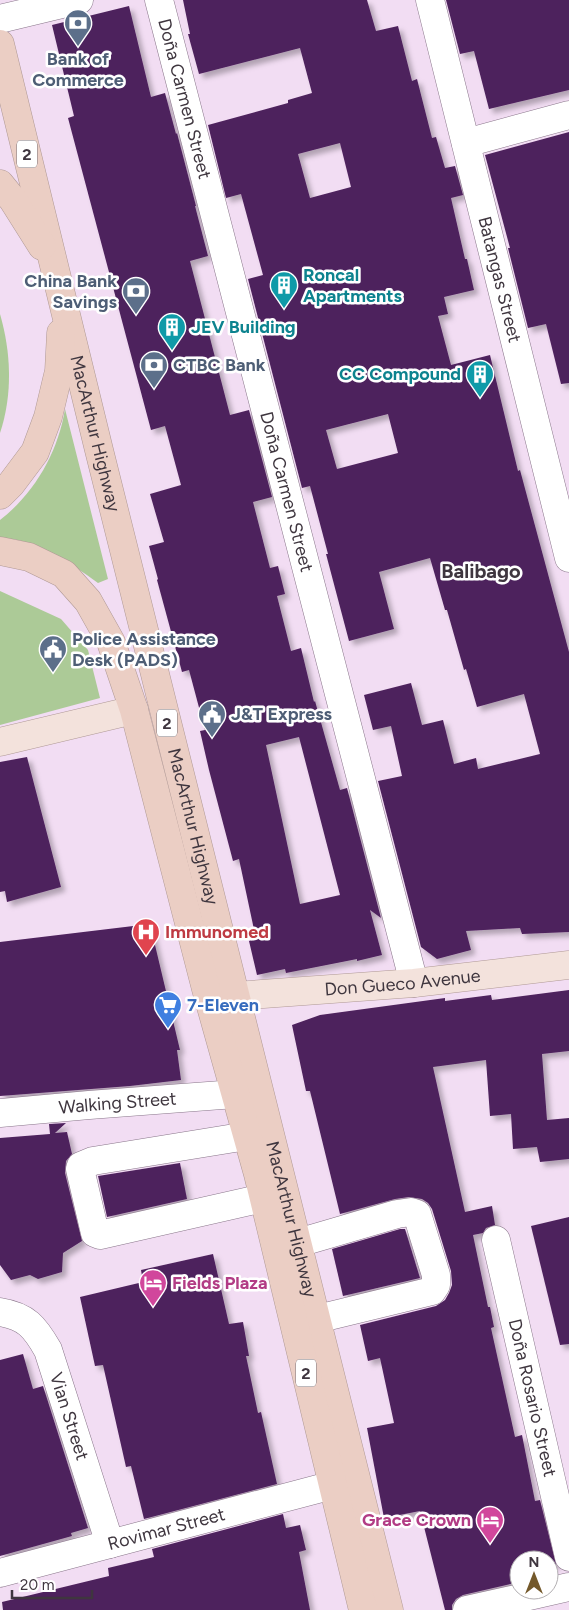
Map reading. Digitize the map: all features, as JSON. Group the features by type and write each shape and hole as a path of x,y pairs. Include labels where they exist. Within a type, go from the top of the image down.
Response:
{"highway":[{"name":"MacArthur Highway","path":"0,44 63,305 389,1610"},
{"path":"0,184 13,200 54,264"},
{"path":"0,495 36,452 48,417 59,370 63,305"},
{"name":"MacArthur Highway","path":"0,551 29,557 64,574 88,601 111,642 134,710 246,1136 258,1174 262,1198 363,1610"}],"main road":[{"path":"0,742 134,710"},
{"name":"Don Gueco Avenue","path":"235,996 414,983 569,965"}],"street":[{"path":"0,19 79,0"},
{"name":"Doña Carmen Street","path":"159,0 414,983"},
{"name":"Batangas Street","path":"430,0 569,558"},
{"path":"466,142 569,115"},
{"name":"Walking Street","path":"0,1113 235,1094"},
{"path":"246,1136 93,1161 81,1166 80,1169 96,1233 100,1235 262,1198"},
{"path":"298,1243 397,1214 411,1212 418,1214 436,1275 436,1285 432,1291 317,1319"},
{"name":"Doña Rosario Street","path":"496,1240 569,1557"},
{"name":"Vian Street","path":"0,1312 13,1314 27,1321 39,1334 48,1350 110,1544"},
{"name":"Rovimar Street","path":"0,1573 333,1485"},
{"path":"467,1610 569,1587"}],"green space":[{"path":"0,314 8,358 9,388 0,433"},
{"path":"65,409 108,579 98,583 76,567 40,547 14,539 0,538 0,520 24,497 51,456 62,425"},
{"path":"0,591 61,619 88,650 100,698 0,725"}],"building":[{"path":"183,0 367,0 376,31 398,26 412,81 417,79 432,138 436,137 445,168 455,166 463,195 451,198 474,290 444,297 448,314 438,316 451,365 490,355 518,471 520,470 569,652 569,932 522,934 520,928 466,931 471,950 437,959 421,947 378,781 402,776 391,726 373,730 364,695 411,683 422,725 443,720 454,764 476,758 478,769 540,754 524,694 477,707 430,558 379,572 394,629 349,641 310,486 302,488 248,279 263,275 241,194 226,198 208,125 288,103 288,100 312,93 300,48 199,74 188,34 190,34","holes":["340,143 351,187 310,198 298,154","388,414 398,453 337,469 326,430"]},
{"path":"446,0 569,0 569,90 489,109 474,51 460,54"},
{"path":"129,6 151,97 165,93 208,256 190,261 230,415 249,410 272,497 253,502 270,568 278,566 285,594 277,596 291,651 301,648 314,702 340,790 347,788 381,918 370,910 382,955 286,973 285,969 257,975 249,941 256,939 239,859 233,861 200,731 205,730 189,670 182,672 149,546 164,542 150,494 181,485 165,426 151,430 68,118 74,116 52,25","holes":["299,737 340,895 300,904 266,745"]},
{"path":"569,132 569,383 561,384 546,324 528,328 508,248 510,248 485,155"},
{"path":"27,757 61,887 7,902 5,891 0,892 0,762"},
{"path":"150,924 180,1050 177,1050 181,1080 0,1096 0,942"},
{"path":"569,990 569,1051 542,1054 547,1120 569,1118 569,1159 540,1162 537,1147 513,1149 511,1114 490,1116 486,1060 433,1067 465,1212 492,1206 495,1225 486,1228 483,1233 473,1235 488,1307 490,1307 494,1327 491,1328 515,1437 522,1435 535,1501 540,1500 552,1550 509,1550 509,1584 463,1595 456,1599 452,1605 452,1610 445,1610 420,1511 384,1518 367,1428 394,1423 380,1358 368,1361 360,1325 436,1306 445,1300 449,1293 452,1285 451,1271 432,1209 422,1199 409,1197 395,1199 340,1214 310,1091 306,1091 292,1025 320,1015 445,998 445,1001 491,995 492,1000"},
{"path":"66,1123 55,1133 67,1132 72,1154 66,1161 65,1173 82,1241 63,1253 62,1272 38,1279 30,1275 11,1280 0,1265 0,1138 50,1134 49,1124"},
{"path":"180,1163 187,1199 107,1217 98,1176"},
{"path":"569,1217 569,1344 560,1345 531,1226"},
{"path":"405,1229 420,1278 343,1296 332,1249"},
{"path":"213,1254 229,1324 243,1322 249,1356 246,1356 258,1413 261,1412 277,1484 144,1519 131,1466 126,1467 103,1365 95,1366 80,1297 143,1282 141,1270"},
{"path":"23,1354 33,1389 43,1386 88,1528 71,1533 72,1536 0,1556 0,1360"},
{"path":"283,1514 286,1528 300,1525 306,1550 299,1552 310,1610 3,1610 2,1602 109,1576 108,1568 154,1557 152,1549"}],"place":[{"name":"Bank of Commerce","path":"78,47"},
{"name":"Roncal Apartments","path":"284,309"},
{"name":"China Bank Savings","path":"136,315"},
{"name":"JEV Building","path":"172,351"},
{"name":"CTBC Bank","path":"154,389"},
{"name":"CC Compound","path":"480,398"},
{"name":"Police Assistance Desk (PADS)","path":"53,673"},
{"name":"J&T Express","path":"212,738"},
{"name":"Immunomed","path":"146,956"},
{"name":"7-Eleven","path":"168,1029"},
{"name":"Fields Plaza","path":"153,1307"},
{"name":"Grace Crown","path":"490,1544"}],"district":[{"name":"Balibago","path":"481,571"}]}
